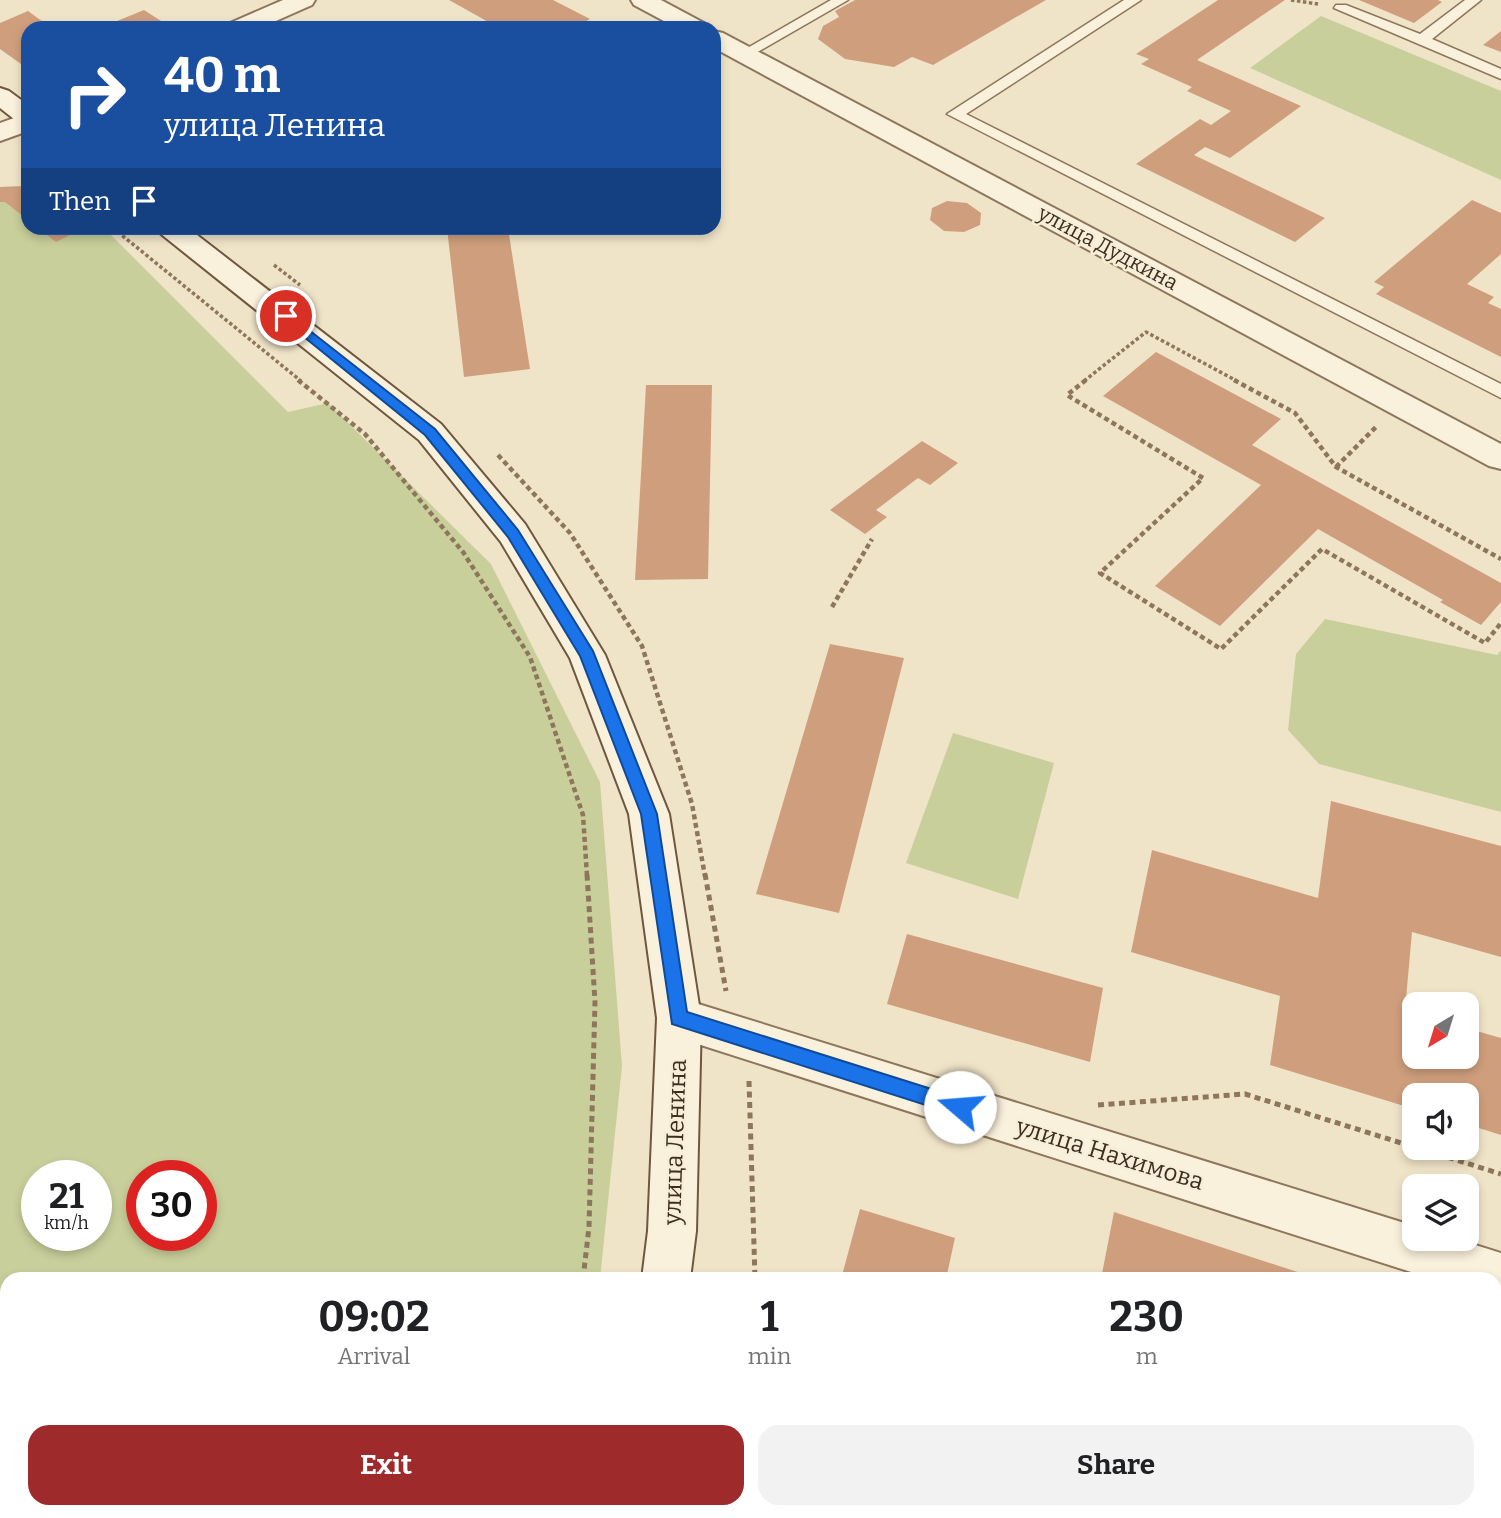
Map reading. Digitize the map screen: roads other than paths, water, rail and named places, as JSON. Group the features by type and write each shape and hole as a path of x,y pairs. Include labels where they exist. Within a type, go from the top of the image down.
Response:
{"street":[{"path":"255,21 303,0"},
{"path":"643,0 682,21"},
{"name":"улица Дудкина","path":"721,42 1501,458"},
{"path":"0,96 21,113"},
{"path":"0,133 21,122"},
{"name":"улица Ленина","path":"181,235 430,432 513,533 587,655 649,814 679,1018 672,1231 667,1272"},
{"name":"улица Нахимова","path":"679,1018 1485,1272"}],"lane":[{"path":"744,54 841,0"},
{"path":"1134,0 955,114 1501,392"},
{"path":"1422,40 1474,0"},
{"path":"1341,8 1501,74"}]}
